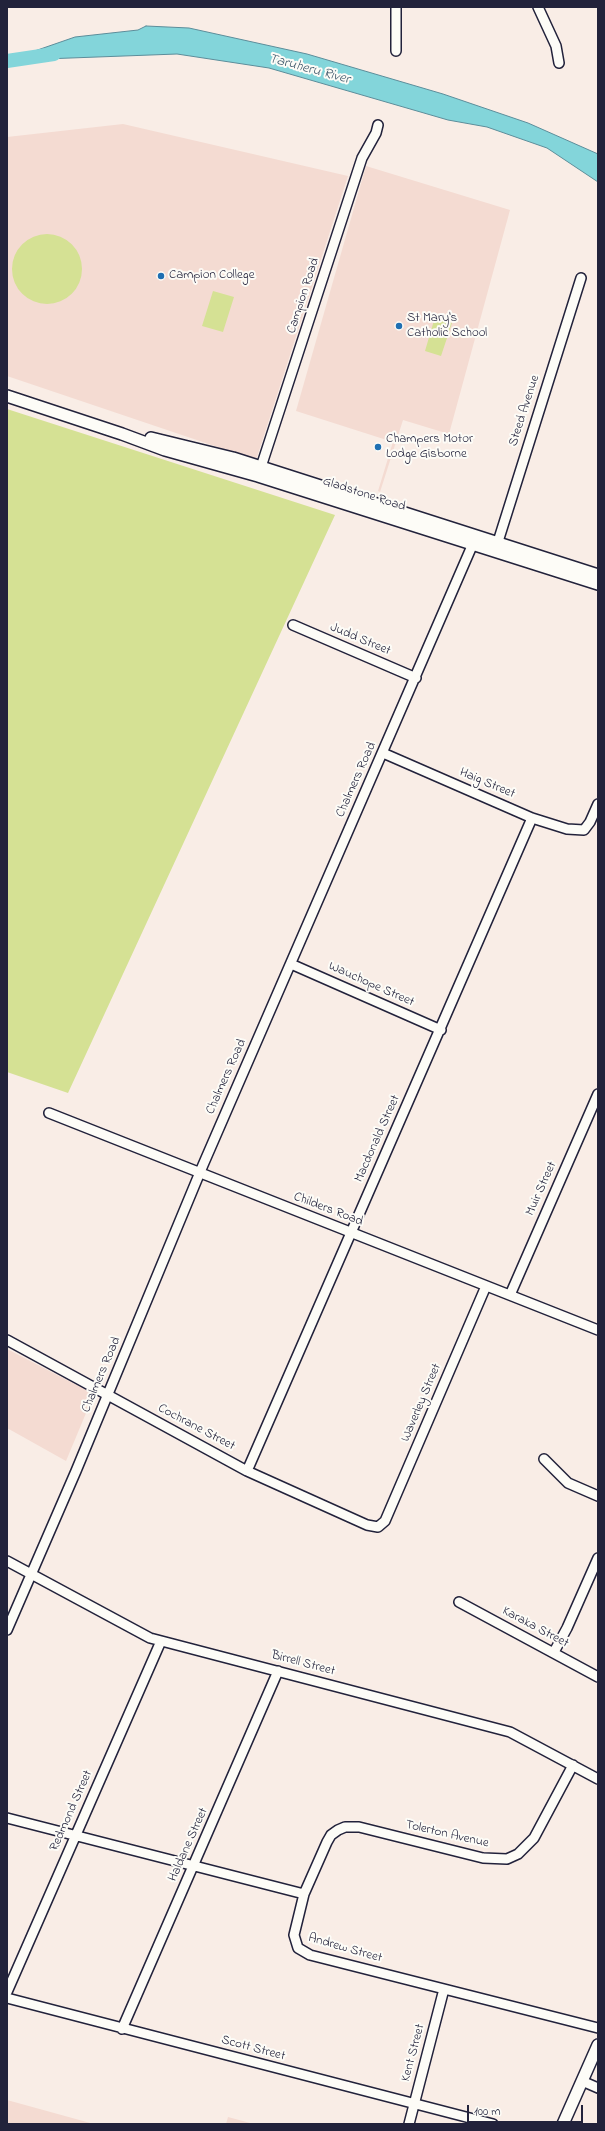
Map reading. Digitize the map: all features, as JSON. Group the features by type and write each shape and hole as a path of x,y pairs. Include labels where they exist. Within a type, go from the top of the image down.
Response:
{"main road":[{"name":"Gladstone Road","path":"7,396 122,434 144,436 233,458 260,472 475,540 598,584"},
{"name":"Gladstone Road","path":"496,547 598,575"},
{"path":"563,2124 598,2046"}],"street":[{"path":"396,7 396,51"},
{"path":"538,7 556,46 559,63"},
{"name":"Campion Road","path":"260,472 362,158 376,133 378,125"},
{"name":"Steed Avenue","path":"496,547 581,278"},
{"name":"Chalmers Road","path":"7,1630 199,1174 475,540"},
{"name":"Judd Street","path":"293,625 416,678"},
{"name":"Haig Street","path":"383,753 532,818 574,830 584,830 590,822 598,804"},
{"name":"Macdonald Street","path":"247,1471 441,1030 532,818"},
{"name":"Wauchope Street","path":"291,964 441,1030"},
{"name":"Muir Street","path":"510,1295 598,1096"},
{"name":"Childers Road","path":"49,1113 199,1174 598,1330"},
{"name":"Waverley Street","path":"378,1527 385,1521 486,1286"},
{"name":"Cochrane Street","path":"7,1340 247,1471 367,1525 378,1527"},
{"path":"544,1459 568,1483 598,1496"},
{"path":"554,1652 567,1628 598,1558"},
{"name":"Birrell Street","path":"7,1561 140,1633 161,1641 510,1732 598,1779"},
{"name":"Karaka Street","path":"459,1602 598,1677"},
{"name":"Redmond Street","path":"7,1992 161,1641"},
{"name":"Haldane Street","path":"122,2029 278,1671"},
{"name":"Tolerton Avenue","path":"304,1894 331,1835 344,1827 359,1827 483,1858 496,1860 518,1854 534,1838 573,1765"},
{"path":"7,1818 304,1894"},
{"name":"Andrew Street","path":"304,1894 294,1935 295,1942 303,1952 598,2028"},
{"name":"Kent Street","path":"409,2124 444,1989"},
{"name":"Scott Street","path":"7,1998 493,2124"},
{"path":"582,2081 598,2088"}],"shaded area":[{"name":"Campion College","path":"123,124 348,176 256,460 7,376 7,137"},
{"name":"St Mary's Catholic School","path":"366,166 510,210 449,434 403,420 380,492 378,491 393,442 296,411"},
{"path":"7,1349 94,1394 66,1461 7,1428"},
{"path":"7,2100 94,2124 7,2124"},
{"path":"228,2117 254,2124 226,2124"}],"green space":[{"path":"40,234 54,234 67,240 76,249 82,262 80,282 72,294 54,304 40,304 27,298 18,289 12,276 12,262 18,249 27,240"},
{"path":"213,291 234,297 223,332 202,326"},
{"path":"435,317 452,323 441,356 425,351"},
{"path":"7,409 335,515 68,1093 7,1072"}],"water":[{"path":"146,26 189,28 307,54 443,94 528,123 598,154 598,182 547,148 487,127 448,120 269,68 177,54 44,59 26,54 75,37 138,30"}],"waterway":[{"name":"Taruheru River","path":"7,61 54,54"}],"place":[{"name":"Campion College","path":"161,276"},
{"name":"St Mary's Catholic School","path":"399,326"},
{"name":"Champers Motor Lodge Gisborne","path":"378,447"}]}
